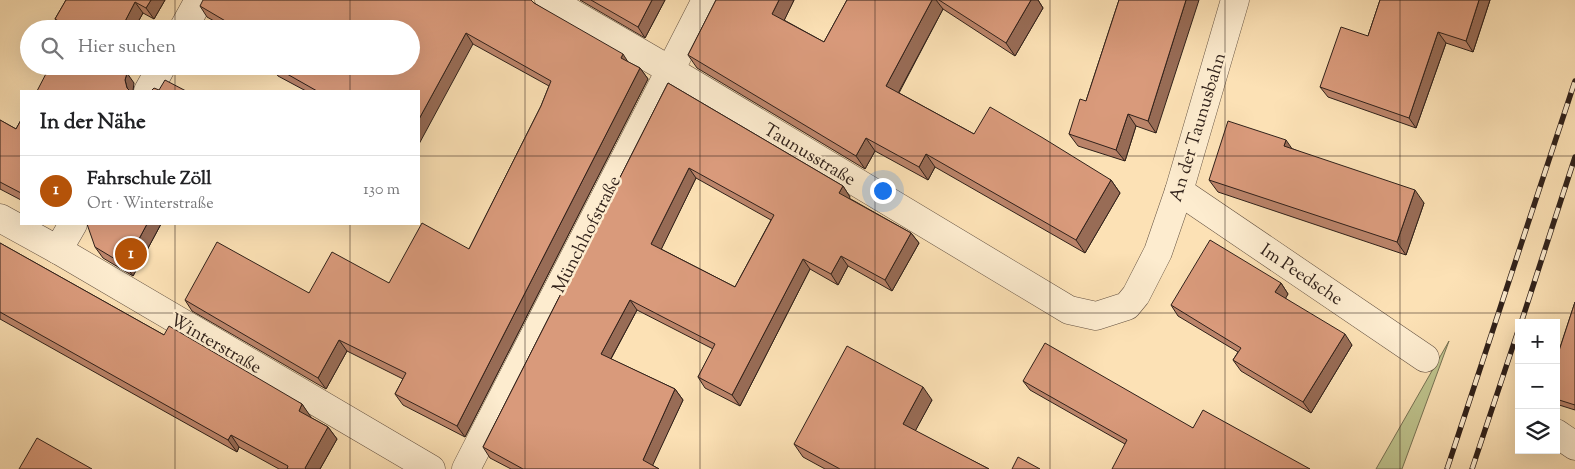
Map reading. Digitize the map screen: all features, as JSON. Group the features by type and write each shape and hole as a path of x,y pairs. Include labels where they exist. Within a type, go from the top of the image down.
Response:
{"street":[{"path":"188,20 199,0"},
{"name":"Taunusstraße","path":"549,0 670,70 1069,310 1096,316 1127,306 1136,296 1158,252"},
{"name":"Münchhofstraße","path":"466,469 706,0"},
{"name":"An der Taunusbahn","path":"1158,252 1179,191 1235,0"},
{"path":"149,90 157,75"},
{"name":"Im Peedsche","path":"1179,191 1425,358"},
{"name":"Winterstraße","path":"0,218 58,250 431,469"},
{"path":"58,250 72,225"},
{"path":"1560,436 1575,446"}],"green space":[{"path":"1449,341 1402,469 1376,469"}],"building":[{"path":"66,0 151,0 146,8 135,2 126,20 55,19"},
{"path":"203,0 531,0 623,54 621,58 640,68 457,426 395,394 406,373 339,340 318,378 185,300 217,242 309,293 332,252 389,283 422,223 469,249 541,106 551,81 466,33 420,117 420,90 315,90 289,75 420,75 420,20 224,20 200,6"},
{"path":"591,0 652,0 638,27"},
{"path":"716,0 779,0 772,14 824,42 847,0 932,0 886,86 974,134 990,107 1111,180 1076,240 926,154 919,167 866,138 856,156 688,55"},
{"path":"939,0 1031,0 1006,43"},
{"path":"1119,0 1186,0 1148,121 1128,114 1116,150 1069,134 1080,99 1086,101"},
{"path":"1380,0 1479,0 1466,41 1438,32 1409,118 1320,87 1341,27 1368,36"},
{"path":"45,75 126,75 125,80 129,90 38,90"},
{"path":"165,80 184,90 159,90"},
{"path":"668,83 843,186 839,193 911,233 885,280 841,256 831,274 803,259 732,395 698,377 715,344 630,300 601,354 675,389 643,460 659,469 523,469 483,447","holes":["689,168 774,215 735,287 651,244"]},
{"path":"0,120 16,129 20,122 20,192 0,182"},
{"path":"1228,121 1286,140 1284,146 1415,190 1397,242 1209,180"},
{"path":"87,225 146,225 125,265 95,247"},
{"path":"1210,240 1281,283 1275,292 1345,334 1303,402 1233,360 1241,348 1171,305"},
{"path":"0,243 164,335 169,326 302,404 299,411 328,427 306,469 287,469 288,466 231,435 228,440 0,312"},
{"path":"1575,302 1575,405 1560,400 1560,348"},
{"path":"1045,343 1193,428 1203,410 1310,469 1112,469 1127,440 1023,381"},
{"path":"847,346 923,387 903,424 989,469 840,469 794,444"},
{"path":"37,438 92,469 19,469"},
{"path":"1018,457 1040,469 1012,469"}],"railway":[{"path":"1447,469 1575,81"},
{"path":"1522,319 1575,157"},
{"path":"1472,469 1515,340"}],"place":[{"name":"Fahrschule Zöll","path":"131,254"}]}
